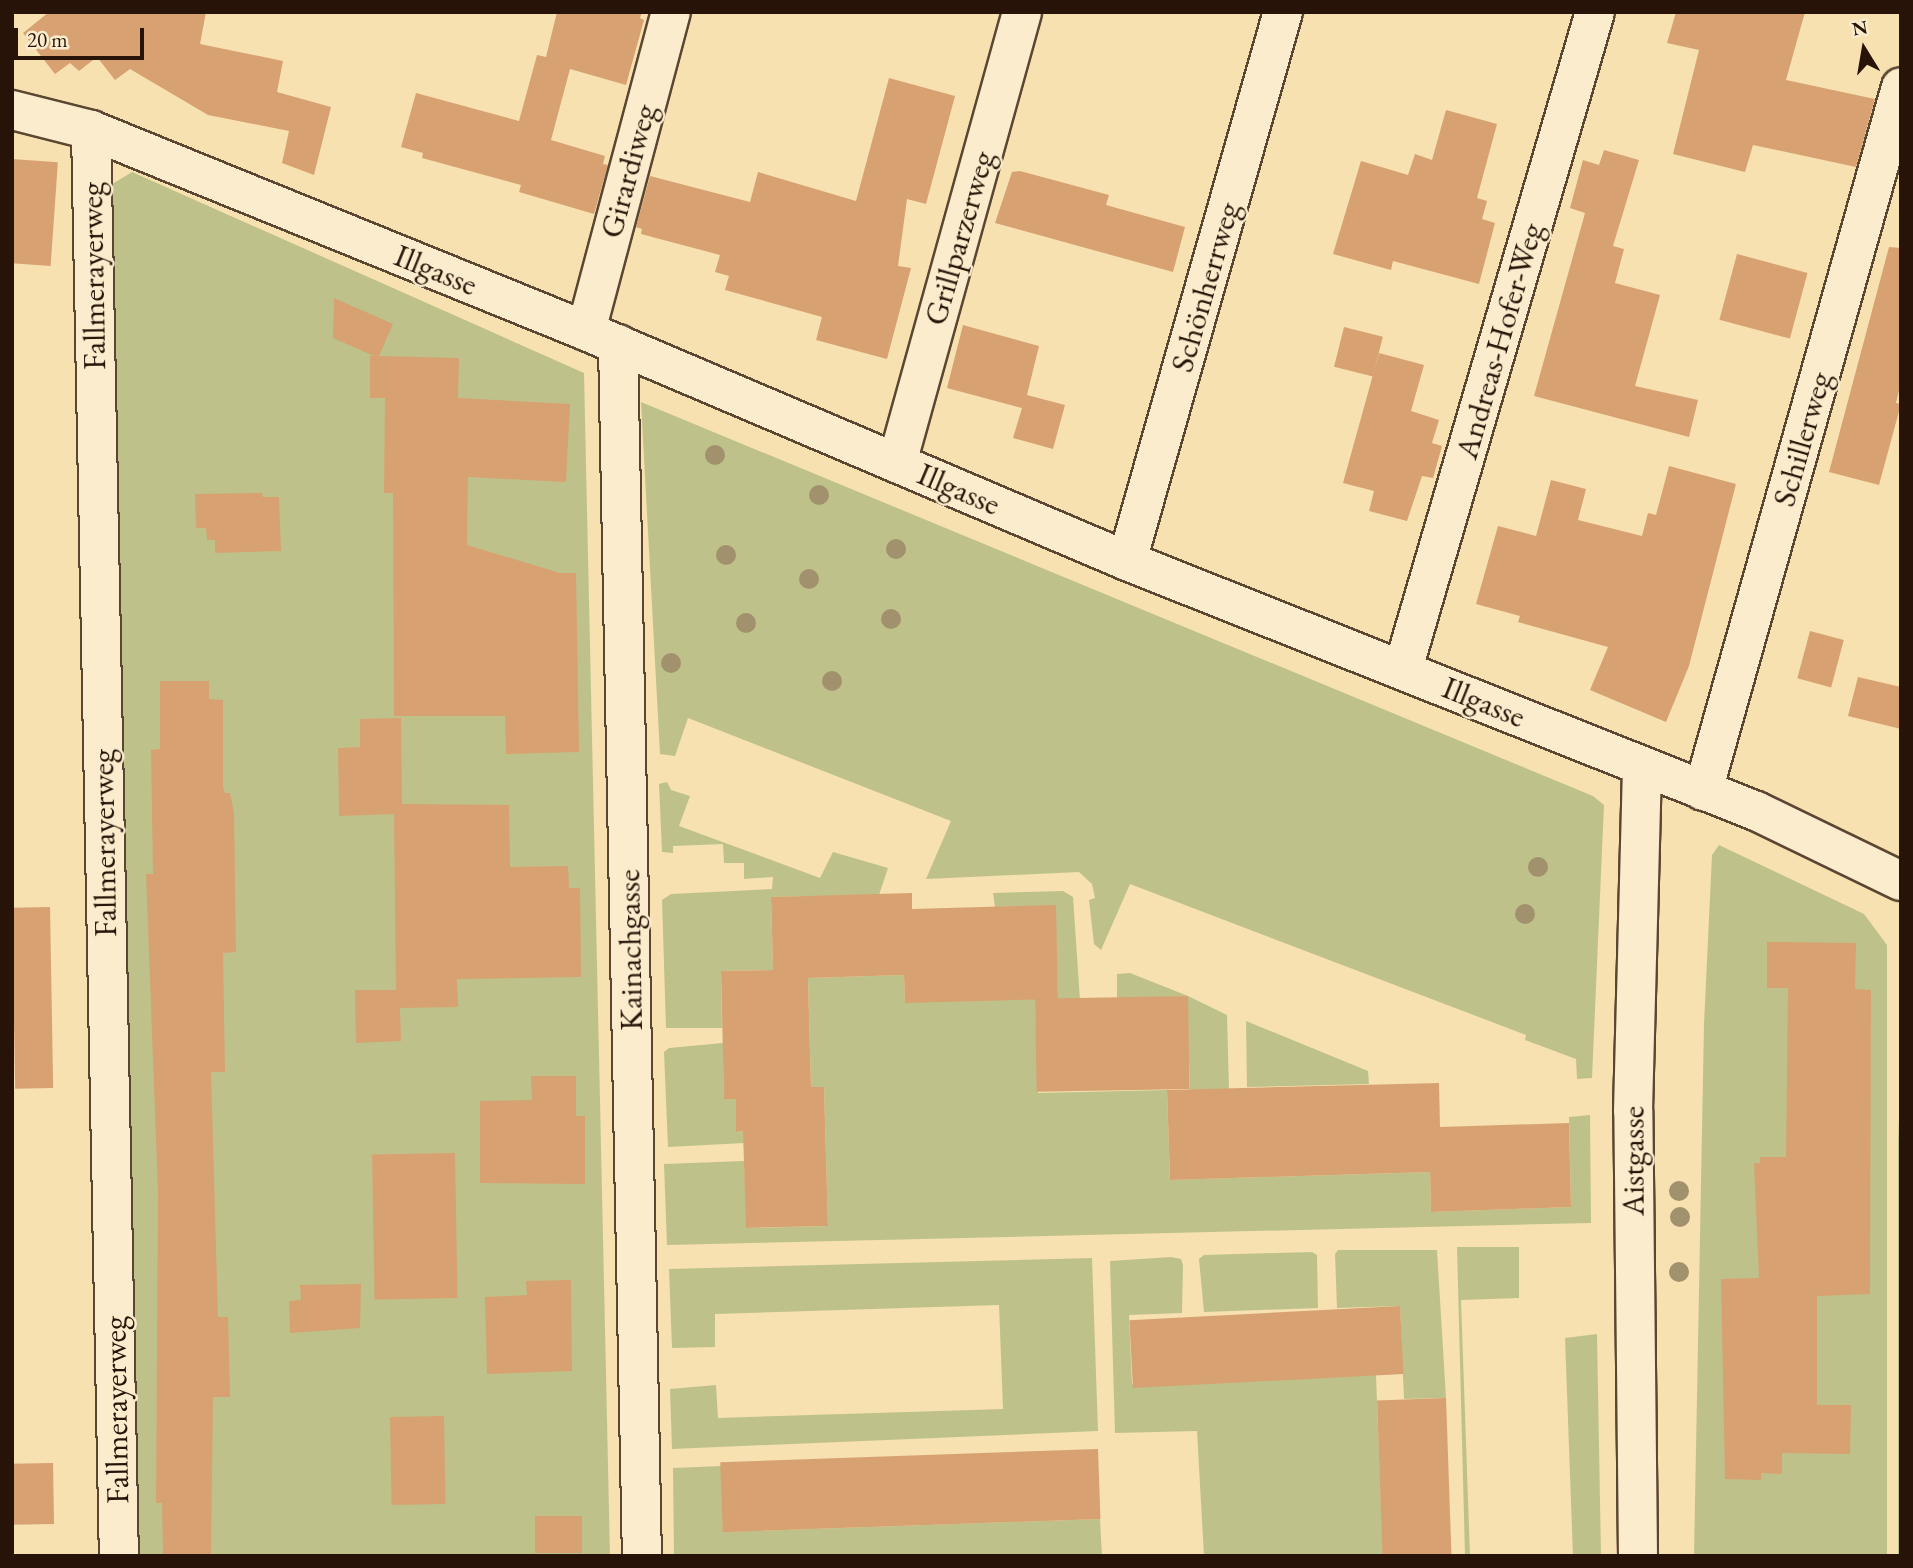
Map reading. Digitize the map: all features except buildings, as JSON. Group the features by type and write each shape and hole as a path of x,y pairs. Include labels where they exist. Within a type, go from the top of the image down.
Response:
{"street":[{"name":"Girardiweg","path":"602,338 671,12"},
{"name":"Grillparzerweg","path":"897,463 1022,12"},
{"name":"Schönherrweg","path":"1126,561 1283,12"},
{"name":"Andreas-Hofer-Weg","path":"1403,669 1595,12"},
{"name":"Schillerweg","path":"1703,791 1901,87"},
{"name":"Illgasse","path":"12,110 91,130 602,338 1126,561 1756,811 1901,881"},
{"name":"Fallmerayerweg","path":"91,130 119,1556"},
{"name":"Kainachgasse","path":"602,338 642,1556"},
{"name":"Aistgasse","path":"1638,1556 1633,1111 1642,767"}],"green space":[{"path":"132,172 584,373 610,1556 121,1556 104,189"},
{"path":"641,402 1593,796 1604,805 1592,1078 1577,1079 1576,1059 1525,1040 1526,1035 1130,884 1101,950 1094,944 1089,900 1095,898 1092,884 1079,872 926,879 951,821 688,718 675,756 660,754"},
{"path":"667,782 671,790 690,796 679,826 820,878 833,852 888,868 879,895 771,897 773,970 721,971 722,1028 666,1028 662,900 671,894 772,889 773,877 744,879 744,863 724,863 723,844 673,846 673,853 662,852 659,784"},
{"path":"1719,845 1864,914 1887,945 1887,1556 1694,1556 1704,1024 1712,855"},
{"path":"1063,891 1073,897 1080,1000 1058,1000 1055,906 995,907 993,893"},
{"path":"1130,973 1188,996 1227,1015 1229,1089 1190,1090 1187,996 1117,999 1117,974"},
{"path":"904,975 905,1002 1035,999 1038,1093 1167,1090 1170,1180 1430,1172 1431,1212 1571,1207 1569,1117 1590,1115 1591,1223 667,1245 664,1164 744,1161 747,1228 828,1226 824,1087 811,1087 808,978"},
{"path":"1246,1021 1368,1071 1369,1084 1247,1087"},
{"path":"723,1043 724,1099 736,1099 736,1132 744,1131 744,1143 668,1147 664,1052 669,1048"},
{"path":"1901,1069 1901,1556 1898,1556 1898,1142"},
{"path":"1457,1247 1519,1247 1519,1298 1461,1300 1470,1556 1465,1556"},
{"path":"1338,1250 1437,1250 1446,1398 1404,1399 1400,1306 1337,1308 1335,1254"},
{"path":"1312,1252 1317,1255 1318,1308 1204,1312 1199,1259 1204,1255"},
{"path":"1171,1257 1181,1259 1183,1265 1182,1313 1129,1315 1132,1384 1376,1375 1383,1556 1204,1556 1197,1431 1115,1433 1110,1261"},
{"path":"1092,1258 1098,1431 672,1449 670,1389 716,1385 718,1418 1003,1409 999,1305 715,1314 715,1347 672,1348 669,1269"},
{"path":"1597,1334 1601,1556 1573,1556 1565,1338"},
{"path":"721,1466 723,1532 1100,1519 1102,1556 674,1556 673,1468"}]}
